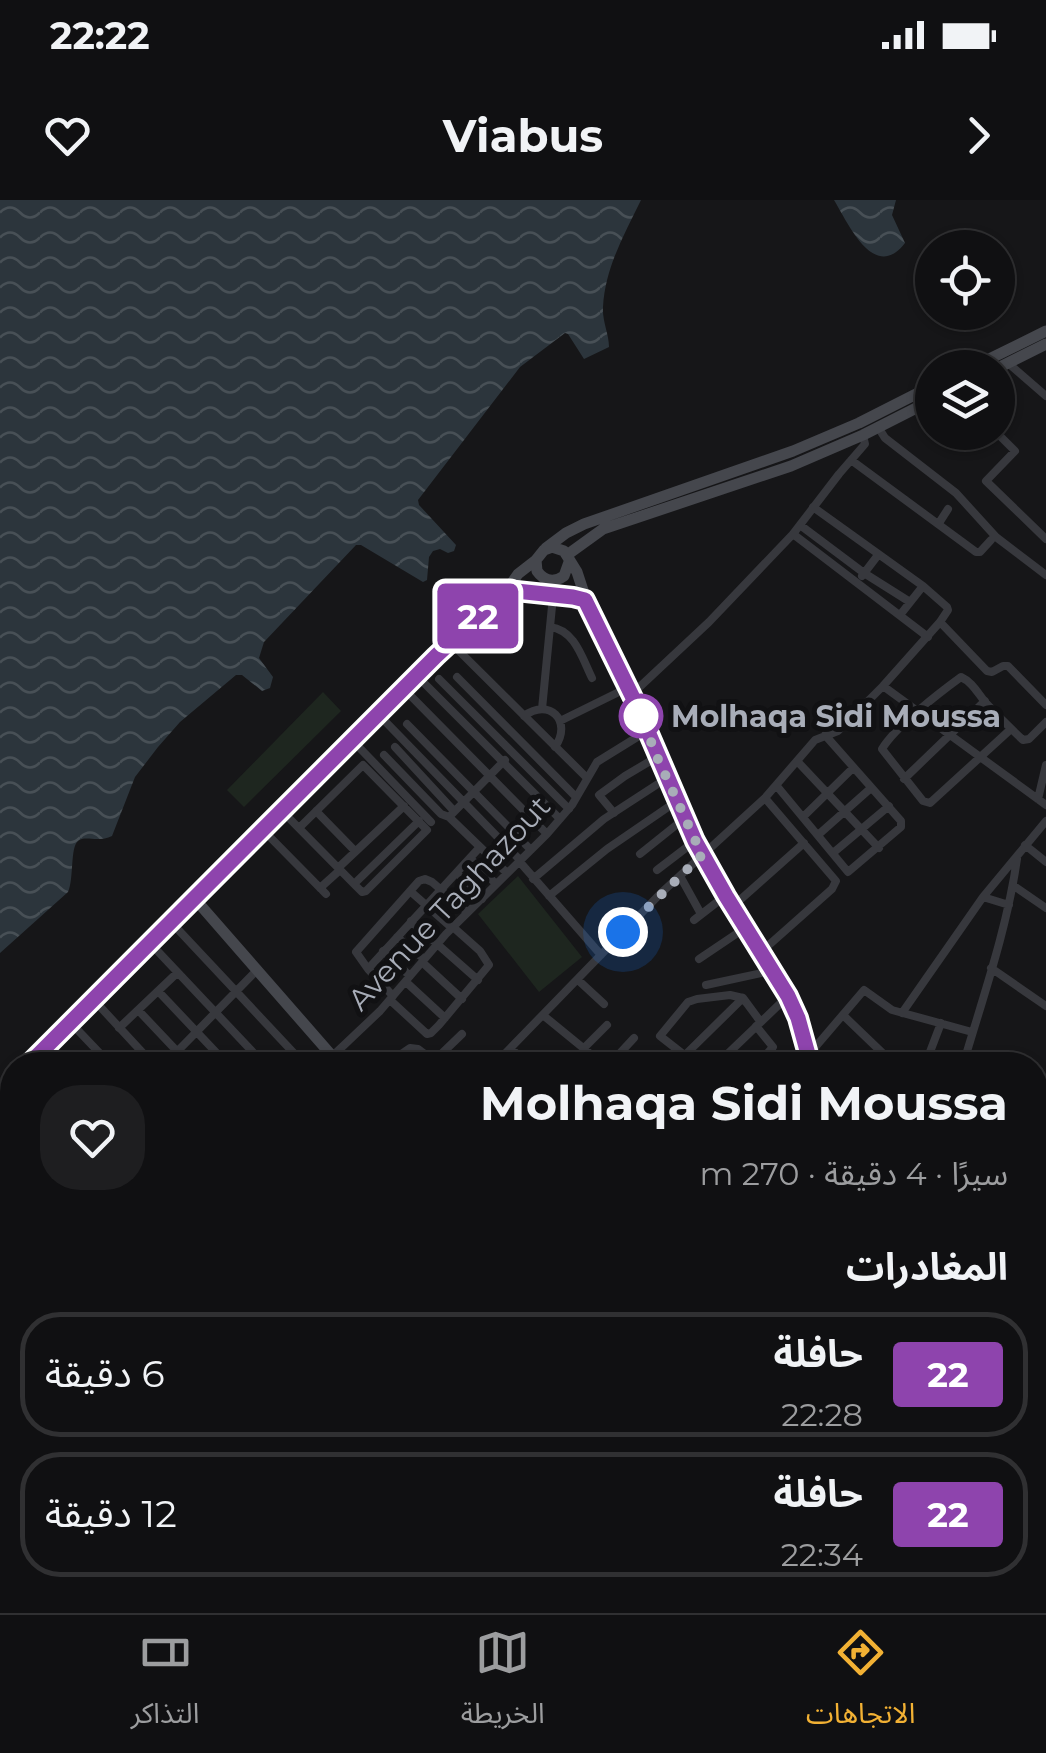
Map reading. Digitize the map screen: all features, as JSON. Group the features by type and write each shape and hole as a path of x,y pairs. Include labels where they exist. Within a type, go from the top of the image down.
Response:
{"street":[{"path":"1007,350 1046,331"},
{"path":"1015,359 1043,344"},
{"path":"1015,373 1046,396"},
{"path":"1035,385 1046,379"},
{"path":"507,590 564,576 568,558 598,532 644,508 793,451 915,395"},
{"path":"41,1052 416,675 507,590 518,574 573,529 791,466 915,408"},
{"path":"878,427 884,438 956,493 996,537 1046,575"},
{"path":"560,721 629,691 689,641 793,534 865,444 863,434"},
{"path":"1014,450 986,482 1046,538"},
{"path":"852,460 976,552 991,540"},
{"path":"509,1052 680,876 765,798 816,740 838,731 883,686 928,637 948,608 814,507"},
{"path":"939,523 948,509"},
{"path":"800,525 910,602"},
{"path":"793,534 928,637"},
{"path":"540,555 556,548 568,558 580,579 585,600 695,841 788,996 798,1018 804,1052"},
{"path":"540,555 537,570 544,578 585,600"},
{"path":"856,584 878,555"},
{"path":"900,615 923,586"},
{"path":"507,590 585,600"},
{"path":"542,708 553,596"},
{"path":"940,622 987,672 1008,666 1046,705"},
{"path":"550,628 570,636 592,678"},
{"path":"450,642 587,778"},
{"path":"416,675 560,819"},
{"path":"457,676 576,797"},
{"path":"1012,729 930,803 923,801 882,748 961,677 1026,740 1046,722"},
{"path":"439,679 569,808"},
{"path":"883,686 1042,802 1046,765"},
{"path":"403,688 547,834"},
{"path":"904,779 985,701"},
{"path":"524,716 534,709 552,712 560,721 562,736 555,747"},
{"path":"378,714 519,860 601,955"},
{"path":"407,724 531,850"},
{"path":"384,755 442,814 451,814 537,729"},
{"name":"Avenue Taghazout","path":"341,1052 467,912 547,834 600,759 647,730"},
{"path":"776,785 849,872 902,826 825,735"},
{"path":"352,740 431,822"},
{"path":"395,747 508,874"},
{"path":"614,812 599,796 657,757"},
{"path":"797,761 879,848"},
{"path":"282,812 354,884 419,821 363,765 299,828"},
{"path":"803,817 853,768"},
{"path":"533,879 614,812 667,778"},
{"path":"818,835 871,788"},
{"path":"761,952 835,884 834,877 765,798"},
{"path":"549,896 677,802"},
{"path":"263,830 323,891 355,852 404,806"},
{"path":"832,853 889,806"},
{"path":"316,811 355,852"},
{"path":"640,854 685,818"},
{"path":"902,1013 984,897 1046,821"},
{"path":"657,870 695,841"},
{"path":"680,876 697,917 729,902 804,843"},
{"path":"1025,845 1046,862"},
{"path":"368,969 480,847"},
{"path":"967,1052 1014,886 1018,854"},
{"path":"470,858 496,884"},
{"path":"456,873 482,898"},
{"path":"410,891 489,962 462,999 427,1034 356,952 410,891 418,882 424,879 441,888 467,912"},
{"path":"1014,886 1046,908"},
{"path":"984,897 1009,905"},
{"path":"195,899 258,969 324,1052"},
{"path":"172,922 292,1052"},
{"path":"411,922 478,980"},
{"path":"699,959 745,928"},
{"path":"397,937 462,999"},
{"path":"150,943 252,1052"},
{"path":"383,952 445,1018"},
{"path":"991,968 1046,1006"},
{"path":"138,1010 177,1051 258,969"},
{"path":"706,984 771,971"},
{"path":"119,1028 177,973"},
{"path":"578,980 604,1004"},
{"path":"814,1052 864,990 888,1008 972,1032"},
{"path":"158,991 215,1052"},
{"path":"680,1052 660,1036 688,1002 725,996 743,998"},
{"path":"729,1052 788,996"},
{"path":"743,998 773,1047 769,1052"},
{"path":"689,1052 743,998"},
{"path":"93,999 142,1052"},
{"path":"544,1016 589,1052"},
{"path":"843,1016 880,1052"},
{"path":"70,1022 99,1052"},
{"path":"930,1052 941,1023"},
{"path":"584,1048 606,1025"},
{"path":"443,1052 462,1034"},
{"path":"620,1052 634,1038"},
{"path":"47,1046 53,1052"}],"shaded area":[{"path":"323,692 341,711 244,807 227,790"},
{"path":"518,876 582,957 539,992 478,914"}],"water":[{"path":"0,200 641,200 607,279 603,312 609,347 584,359 565,333 520,367 418,500 456,545 454,551 433,551 427,580 423,582 356,545 264,642 259,658 273,677 270,688 262,691 242,675 236,675 180,722 135,777 112,836 78,841 68,892 0,953"},
{"path":"834,200 896,200 892,215 905,243 894,254 873,253 854,234"}],"bus line":[{"name":"22","path":"41,1052 436,656 507,590 585,600 637,706 695,841 788,996 807,1052"}],"place":[{"name":"Molhaqa Sidi Moussa","path":"641,716"}],"route":[{"path":"623,932 702,855 637,706 641,716"}]}
